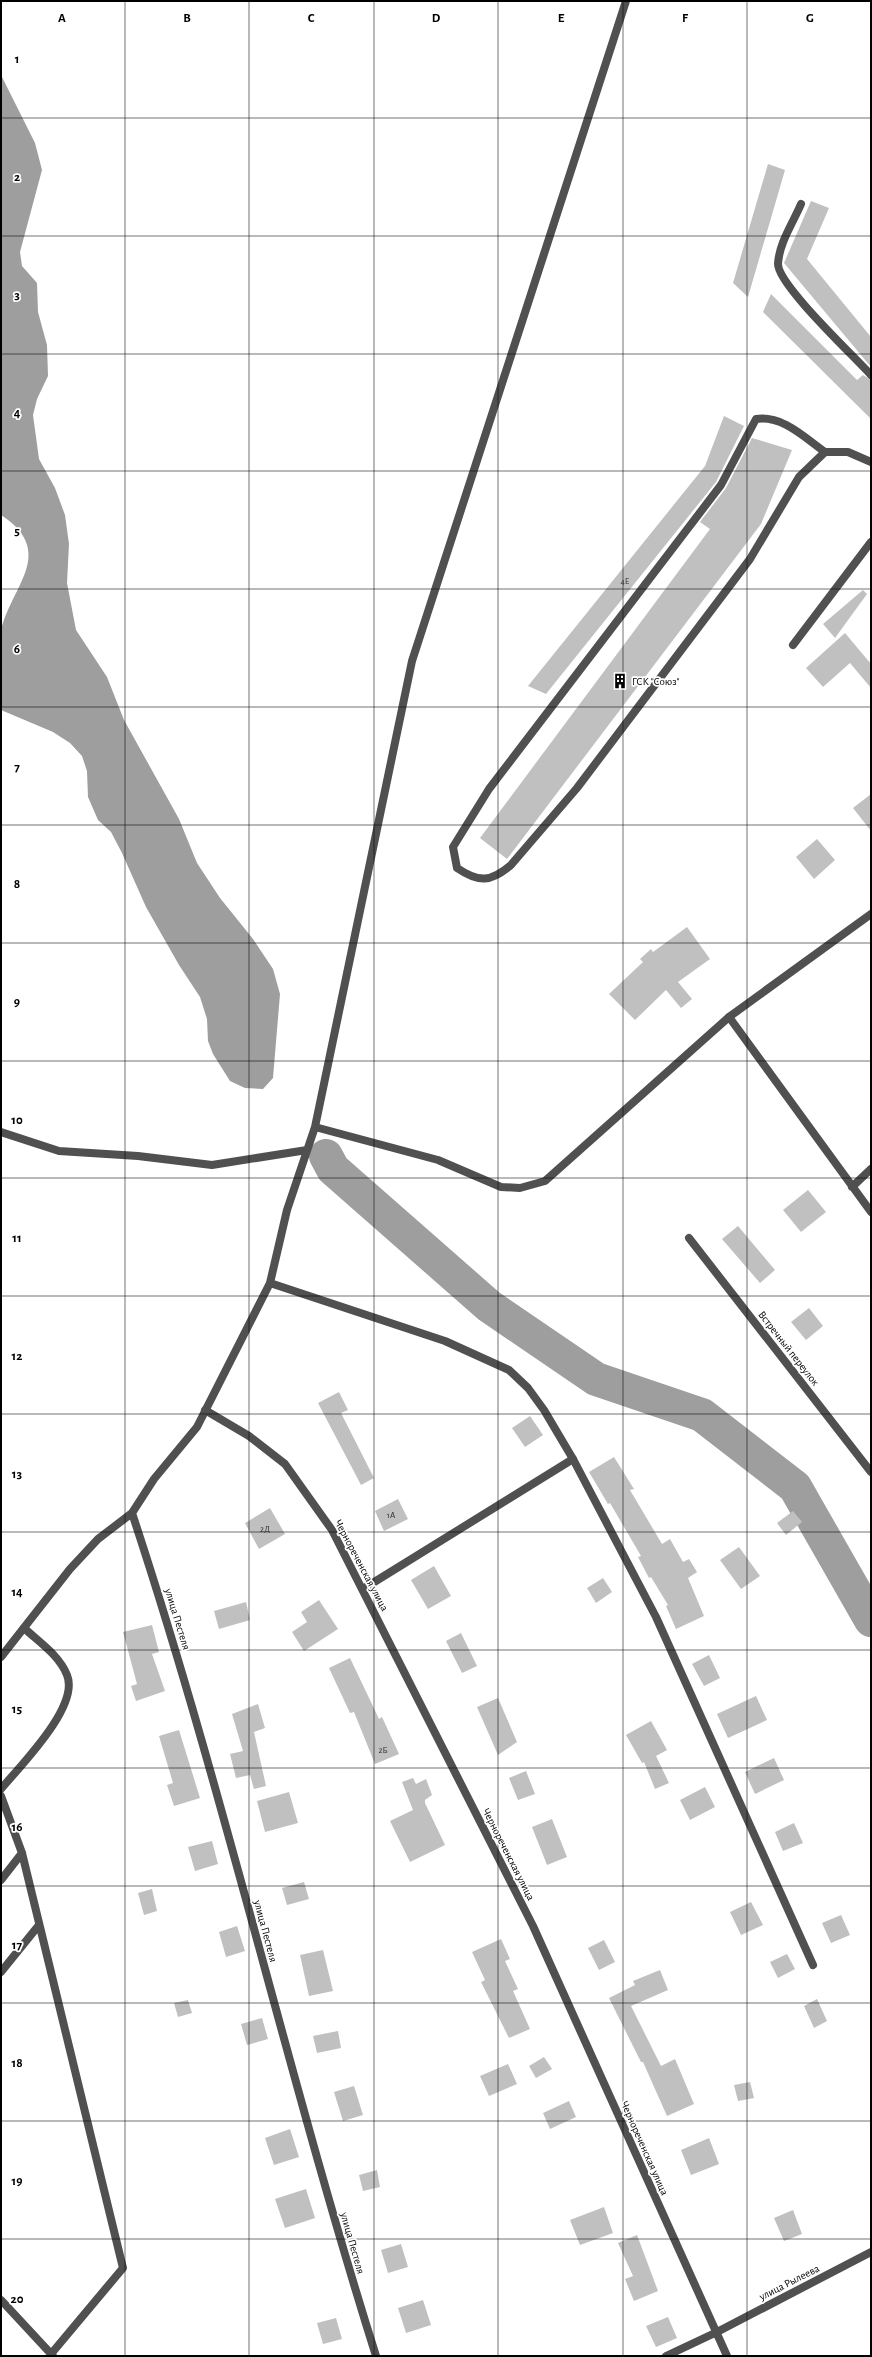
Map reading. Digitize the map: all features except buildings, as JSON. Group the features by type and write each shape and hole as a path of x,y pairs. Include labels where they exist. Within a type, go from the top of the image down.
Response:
{"street":[{"path":"1,1657 70,1569 98,1539 132,1513 154,1478 197,1427 270,1283 287,1210 315,1127 412,661 626,1"},
{"path":"801,204 781,249 778,264 780,272 795,294 871,375"},
{"path":"825,452 799,477 750,559 577,788 511,864 498,876 486,878 472,878 457,868 453,847 489,789 721,485 756,419 765,418 790,426 825,452 848,452 871,462"},
{"path":"793,645 871,542"},
{"path":"315,1127 438,1160 501,1187 520,1188 545,1181 729,1018 871,914"},
{"path":"729,1018 871,1212"},
{"path":"1,1132 59,1152 138,1156 212,1165 307,1150"},
{"path":"852,1187 871,1169"},
{"name":"Встречный переулок","path":"689,1238 871,1472"},
{"path":"270,1283 445,1341 509,1370 528,1388 544,1410 573,1459 656,1616 813,1965"},
{"name":"Чернореченская улица","path":"205,1410 249,1436 284,1464 332,1530 533,1926 727,2356"},
{"path":"363,1589 573,1459"},
{"name":"улица Пестеля","path":"132,1513 191,1701 344,2254 376,2356"},
{"path":"1,1789 60,1717 69,1695 68,1676 61,1664 52,1653 24,1628"},
{"path":"1,1796 22,1853 123,2268 52,2355 1,2300"},
{"path":"1,1880 22,1853"},
{"path":"1,1972 39,1925"},
{"name":"улица Рылеева","path":"666,2356 716,2332 871,2252"}],"shaded area":[{"path":"1,75 35,143 42,170 20,252 22,266 37,283 38,312 47,345 48,376 37,399 33,415 39,459 55,488 65,515 69,544 67,583 76,630 107,677 124,720 179,819 197,863 220,898 253,939 273,969 280,994 273,1078 263,1089 245,1088 230,1081 213,1054 208,1041 207,1019 200,997 179,965 146,907 111,832 98,820 88,797 87,771 82,756 70,743 53,732 1,710 1,630 6,614 21,584 29,556 26,542 18,529 1,515"}],"waterway":[{"path":"326,1156 333,1169 489,1306 596,1379 702,1415 795,1487 871,1620"}],"place":[{"name":"ГСК \"Союз\"","path":"620,681"}]}
